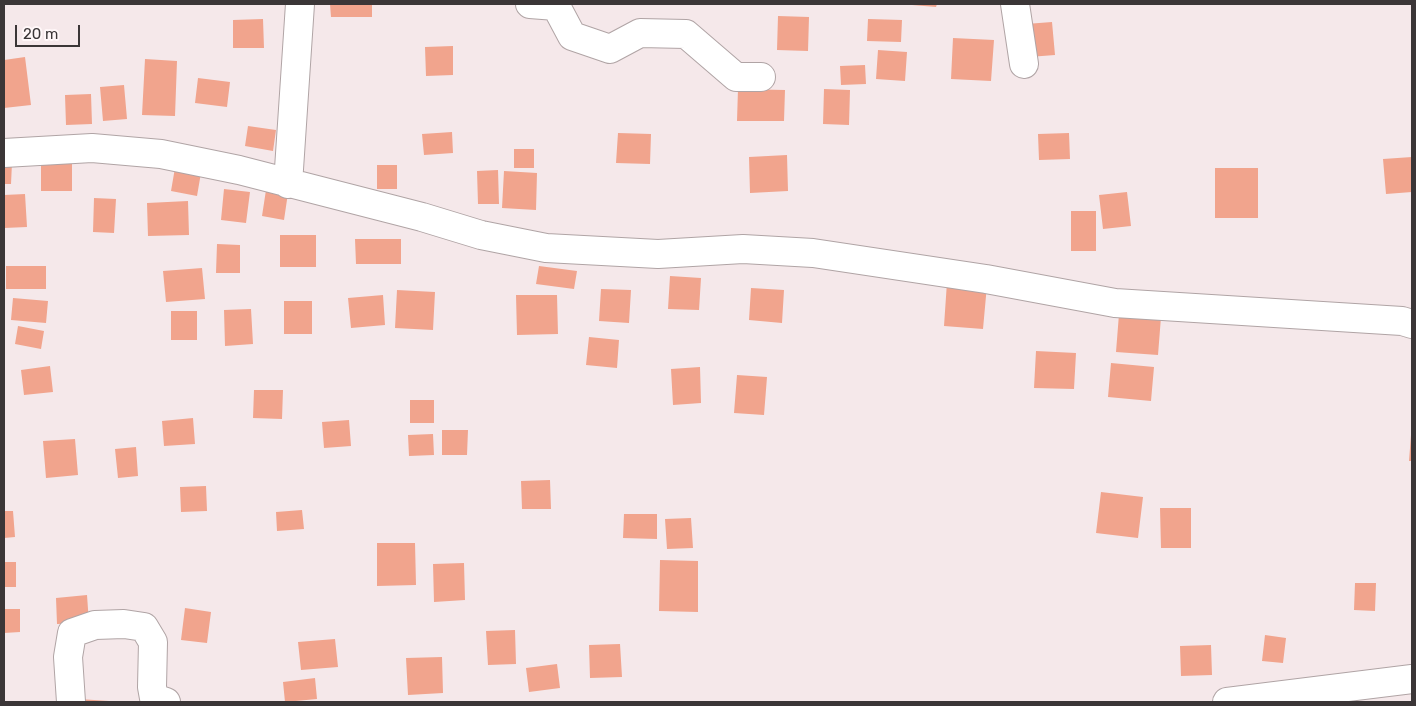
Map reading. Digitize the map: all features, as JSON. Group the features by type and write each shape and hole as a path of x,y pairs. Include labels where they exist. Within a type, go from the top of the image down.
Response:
{"street":[{"path":"288,184 300,4"},
{"path":"530,4 556,6 572,36 610,49 640,33 686,34 736,77 760,77"},
{"path":"1015,4 1024,64"},
{"path":"4,153 92,148 161,154 239,170 422,217 481,235 546,248 658,254 743,249 813,252 986,279 1115,303 1402,321 1412,324"},
{"path":"71,702 68,656 72,633 95,625 124,624 144,627 153,642 152,686 154,698 166,702"},
{"path":"1227,702 1412,679"}],"building":[{"path":"330,4 372,4 372,17 331,17"},
{"path":"912,4 937,4 936,7"},
{"path":"778,16 809,17 808,51 777,50"},
{"path":"263,19 264,48 233,48 233,20"},
{"path":"868,19 902,20 901,42 867,41"},
{"path":"1052,22 1055,55 1029,57 1026,24"},
{"path":"953,38 994,40 991,81 951,79"},
{"path":"453,46 453,75 426,76 425,47"},
{"path":"878,50 907,52 905,81 876,79"},
{"path":"25,57 31,105 4,108 4,60"},
{"path":"145,59 177,61 175,116 142,115"},
{"path":"865,65 866,84 841,85 840,66"},
{"path":"198,78 230,82 227,107 195,103"},
{"path":"124,85 127,119 103,121 100,87"},
{"path":"738,89 785,90 784,121 737,121"},
{"path":"824,89 850,90 849,125 823,124"},
{"path":"91,94 92,124 66,125 65,95"},
{"path":"248,126 276,130 273,151 245,146"},
{"path":"452,132 453,153 424,155 422,134"},
{"path":"618,133 651,134 650,164 616,163"},
{"path":"1069,133 1070,159 1039,160 1038,134"},
{"path":"514,149 534,149 534,168 514,168"},
{"path":"787,155 788,191 750,193 749,157"},
{"path":"1412,157 1412,192 1386,194 1383,159"},
{"path":"41,162 72,162 72,191 41,191"},
{"path":"176,162 202,167 197,196 171,191"},
{"path":"4,163 12,163 11,184 4,184"},
{"path":"377,165 397,165 397,189 377,189"},
{"path":"1215,168 1258,168 1258,218 1215,218"},
{"path":"498,170 499,204 478,204 477,171"},
{"path":"504,171 537,173 536,210 502,208"},
{"path":"224,189 250,192 246,223 221,220"},
{"path":"266,190 288,193 284,220 262,216"},
{"path":"1127,192 1131,226 1103,229 1099,195"},
{"path":"25,194 27,227 4,228 4,195"},
{"path":"94,198 116,199 114,233 93,232"},
{"path":"188,201 189,235 148,236 147,203"},
{"path":"1071,211 1096,211 1096,251 1071,251"},
{"path":"280,235 316,235 316,267 280,267"},
{"path":"355,239 401,239 401,264 356,264"},
{"path":"217,244 240,245 240,273 216,273"},
{"path":"6,266 46,266 46,289 6,289"},
{"path":"539,266 577,271 574,289 536,284"},
{"path":"202,268 205,299 166,302 163,271"},
{"path":"670,276 701,278 699,310 668,309"},
{"path":"947,282 987,285 983,329 944,326"},
{"path":"751,288 784,290 782,323 749,320"},
{"path":"601,289 631,290 629,323 599,321"},
{"path":"397,290 435,292 433,330 395,328"},
{"path":"383,295 385,325 351,328 348,298"},
{"path":"516,295 557,295 558,334 517,335"},
{"path":"13,298 48,301 46,323 11,320"},
{"path":"284,301 312,301 312,334 284,334"},
{"path":"251,309 253,344 225,346 224,310"},
{"path":"171,311 197,311 197,340 171,340"},
{"path":"1119,314 1161,317 1158,355 1116,352"},
{"path":"18,326 44,331 41,349 15,344"},
{"path":"589,337 619,340 617,368 586,365"},
{"path":"1036,351 1076,353 1074,389 1034,388"},
{"path":"1111,363 1154,367 1151,401 1108,397"},
{"path":"50,366 53,392 24,395 21,370"},
{"path":"700,367 701,403 673,405 671,369"},
{"path":"737,375 767,377 764,415 734,413"},
{"path":"254,390 283,390 282,419 253,418"},
{"path":"410,400 434,400 434,423 410,423"},
{"path":"193,418 195,444 164,446 162,421"},
{"path":"349,420 351,446 324,448 322,422"},
{"path":"442,430 468,430 467,455 442,455"},
{"path":"433,434 434,455 409,456 408,435"},
{"path":"1411,435 1412,461 1409,461"},
{"path":"75,439 78,475 46,478 43,441"},
{"path":"136,447 138,476 118,478 115,449"},
{"path":"550,480 551,509 522,509 521,481"},
{"path":"206,486 207,511 181,512 180,487"},
{"path":"1101,492 1143,497 1138,538 1096,533"},
{"path":"1160,508 1191,508 1191,548 1161,548"},
{"path":"302,510 304,529 277,531 276,512"},
{"path":"4,511 13,511 15,537 4,538"},
{"path":"624,514 657,514 657,539 623,538"},
{"path":"691,518 693,548 667,549 665,519"},
{"path":"377,543 415,543 416,585 377,586"},
{"path":"660,560 698,561 698,612 659,611"},
{"path":"4,562 16,562 16,587 4,587"},
{"path":"464,563 465,600 434,602 433,564"},
{"path":"1355,583 1376,583 1375,611 1354,610"},
{"path":"87,595 89,623 57,624 56,598"},
{"path":"185,608 211,612 207,643 181,640"},
{"path":"4,609 20,609 20,632 4,633"},
{"path":"515,630 516,664 488,665 486,631"},
{"path":"1265,635 1286,638 1283,663 1262,661"},
{"path":"335,639 338,667 301,670 298,642"},
{"path":"620,644 622,677 590,678 589,645"},
{"path":"1211,645 1212,675 1181,676 1180,646"},
{"path":"442,657 443,693 408,695 406,658"},
{"path":"557,664 560,688 529,692 526,668"},
{"path":"315,678 317,699 285,702 283,682"},
{"path":"79,699 109,701 109,702 79,702"}]}
